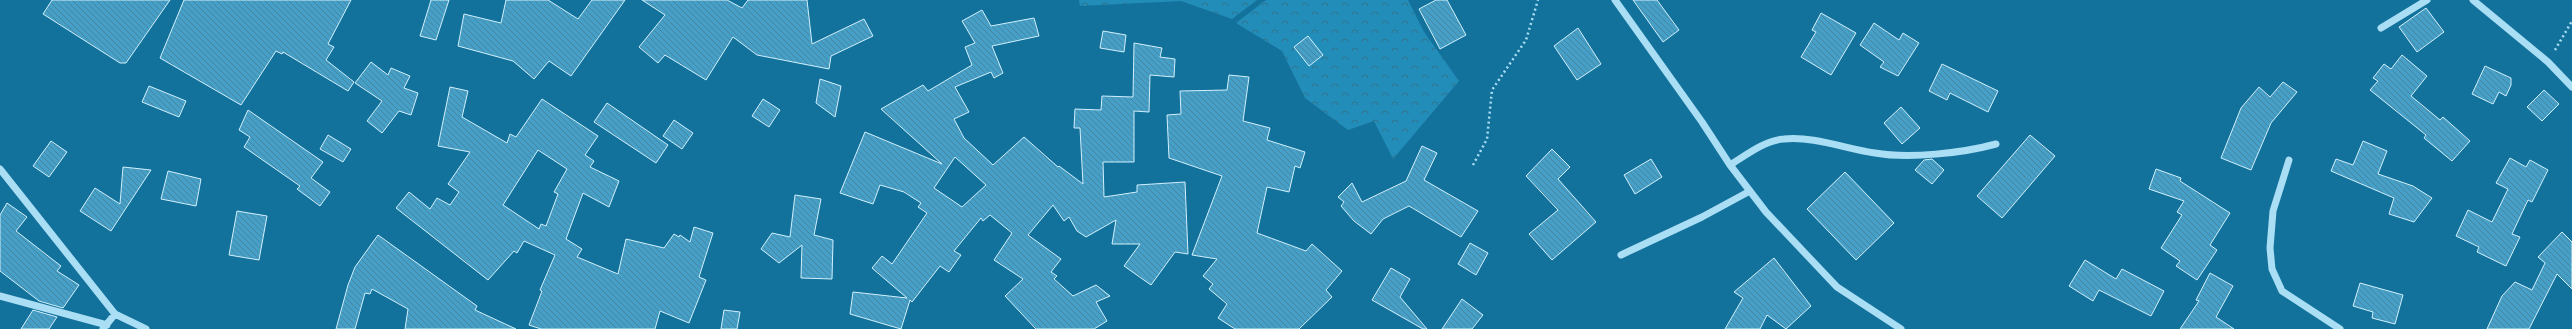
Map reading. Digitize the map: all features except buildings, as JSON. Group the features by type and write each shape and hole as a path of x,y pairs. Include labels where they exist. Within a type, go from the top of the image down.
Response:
{"street":[{"path":"1615,0 1702,122 1730,165 1766,212 1837,287 1901,329"},
{"path":"2381,28 2427,0"},
{"path":"2473,0 2548,62 2572,87"},
{"path":"1730,165 1762,146 1784,138 1806,140 1876,154 1909,155 1968,151 1996,144"},
{"path":"2289,160 2273,211 2272,269 2282,291 2340,329"},
{"path":"0,169 115,314 146,329"},
{"path":"1621,255 1702,217 1750,191"},
{"path":"0,296 105,327 115,314"}],"path":[{"path":"1473,165 1487,139 1492,90 1526,40 1538,0"},
{"path":"2548,62 2572,21"}],"green space":[{"path":"1079,0 1257,0 1232,19 1181,1 1080,6"},
{"path":"1266,0 1408,0 1424,32 1459,81 1393,159 1374,121 1348,130 1305,98 1282,51 1236,23"}]}
